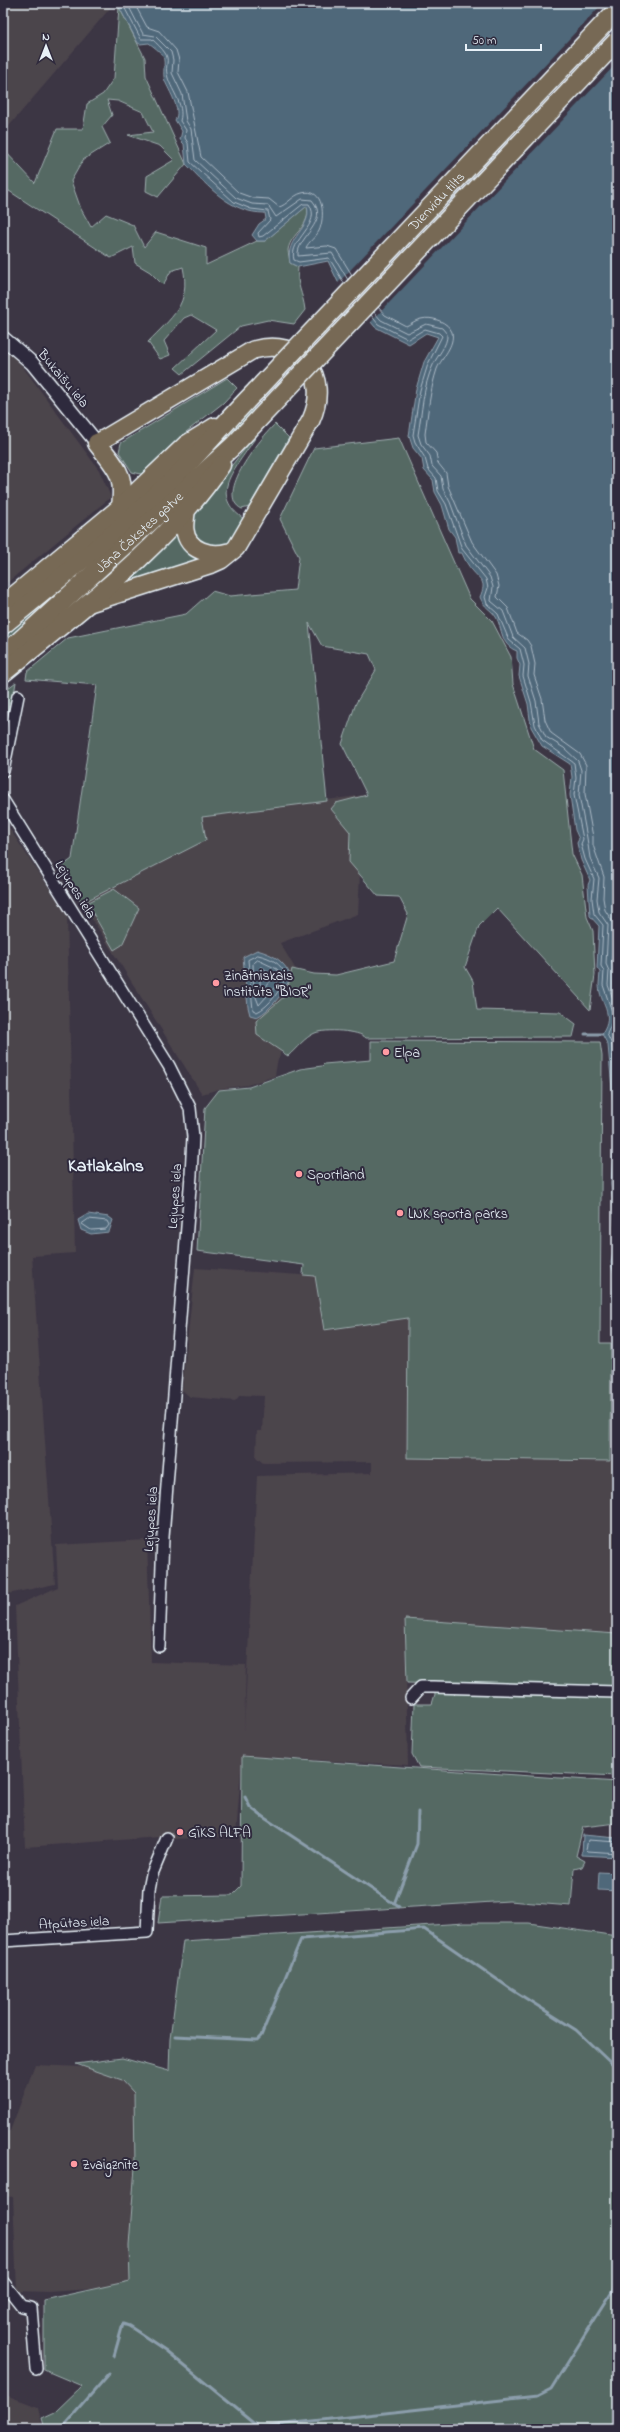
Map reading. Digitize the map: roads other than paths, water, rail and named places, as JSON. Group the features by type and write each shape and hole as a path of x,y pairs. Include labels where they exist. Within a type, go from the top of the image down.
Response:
{"highway":[{"name":"Dienvidu tilts","path":"256,391 617,10"},
{"name":"Dienvidu tilts","path":"271,406 617,41"},
{"name":"Jāņa Čakstes gatve","path":"3,625 65,576 138,512 207,445 232,415 256,391"},
{"name":"Jāņa Čakstes gatve","path":"3,656 233,446 271,406"},
{"path":"3,606 121,508 186,445 232,415"},
{"path":"97,443 120,474 123,488 121,508"},
{"path":"3,673 143,556 186,511 207,485 233,446"}],"main road":[{"path":"86,604 212,564 222,560 232,551 242,540 316,409 318,384 310,366 304,359 283,348 272,346 253,350 97,443"},
{"path":"186,511 184,530 189,542 200,551 211,554 219,555 232,551"}],"street":[{"name":"Bukaišu iela","path":"3,338 32,363 97,443"},
{"path":"3,771 18,696"},
{"name":"Lejupes iela","path":"3,800 169,1066 190,1108 193,1137 191,1175 163,1537 159,1646"},
{"path":"411,1698 422,1687 617,1692"},
{"name":"Atpūtas iela","path":"3,1941 148,1932 149,1889 152,1874 167,1838"},
{"path":"3,2282 22,2306 31,2308 36,2369"}],"water":[{"path":"117,3 617,3 617,1324 613,1296 614,1274 611,1263 616,1232 611,1184 615,1122 608,1045 602,1034 606,1027 607,1014 601,997 599,984 600,972 597,968 599,926 590,916 588,885 590,880 581,860 577,843 579,839 575,830 570,795 572,777 570,764 542,746 531,727 528,704 519,676 520,665 517,658 517,651 505,641 496,617 482,601 480,597 483,584 469,566 462,553 458,553 455,537 449,529 442,505 435,492 433,480 424,470 422,459 413,448 409,436 416,389 424,362 438,337 426,333 409,344 375,327 338,282 328,261 298,267 290,263 289,254 291,246 306,221 308,214 307,206 265,241 257,241 252,235 259,224 266,219 265,213 252,212 231,204 212,190 186,164 184,144 180,140 182,131 175,120 177,116 176,106 164,78 163,56 149,43 138,43"},
{"path":"257,950 268,954 281,962 291,976 277,999 263,1014 257,1017 250,1015 248,1007 243,957"},
{"path":"88,1214 109,1217 113,1220 109,1232 91,1234 81,1230 78,1220"},
{"path":"583,1835 617,1838 617,1857 582,1855"},
{"path":"599,1872 617,1873 617,1891 598,1890"}],"waterway":[{"path":"585,1034 602,1034"},
{"path":"245,1797 250,1807 263,1817 399,1907"},
{"path":"394,1904 417,1844 418,1812"},
{"path":"175,2036 257,2040 261,2036 301,1939 424,1929 511,1989 576,2030 617,2069"},
{"path":"114,2356 123,2324 129,2326 165,2350 259,2427 537,2396 551,2389 617,2284"},
{"path":"61,2429 109,2374"}],"place":[{"name":"Zinātniskais institūts \"BIOR\"","path":"216,983"},
{"name":"Elpa","path":"386,1052"},
{"name":"Sportland","path":"299,1174"},
{"name":"LNK sporta parks","path":"400,1213"},
{"name":"GĪKS ALFA","path":"180,1832"},
{"name":"Zvaigznīte","path":"74,2164"}],"district":[{"name":"Katlakalns","path":"106,1165"}]}
